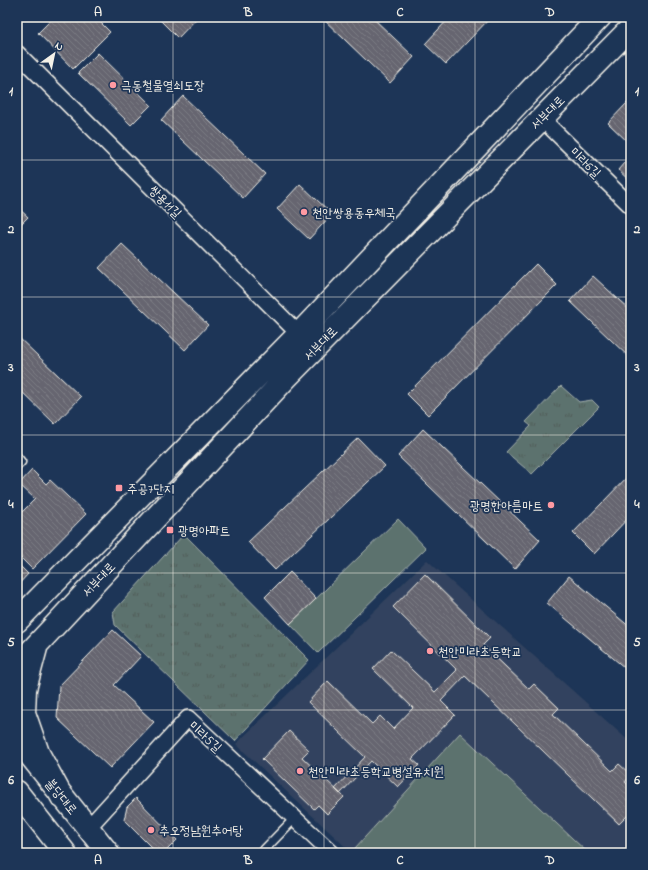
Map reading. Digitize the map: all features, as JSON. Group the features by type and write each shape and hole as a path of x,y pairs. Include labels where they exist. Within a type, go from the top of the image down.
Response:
{"main road":[{"name":"서부대로","path":"17,621 299,334 600,17"},
{"name":"서부대로","path":"17,666 314,350 631,28"},
{"path":"36,646 26,689 24,713 38,753 62,797"},
{"name":"불당대로","path":"17,739 102,845"},
{"path":"17,792 24,804 65,853"}],"street":[{"name":"쌍용11길","path":"17,53 314,350"},
{"name":"미라6길","path":"541,118 631,206"},
{"name":"미라5길","path":"102,845 188,718 332,853"}],"lane":[{"path":"17,458 21,462 17,466"},
{"path":"261,853 294,819"}],"shaded area":[{"name":"천안미라초등학교","path":"427,560 631,743 631,853 352,853 236,744"}],"green space":[{"path":"561,386 579,402 592,400 599,407 532,474 506,452 531,426 526,422"},
{"path":"398,519 426,548 318,653 290,624"},
{"path":"184,534 309,660 235,741 115,625 113,612"},
{"path":"460,733 588,853 360,853 355,848"}],"building":[{"path":"54,17 95,17 110,32 73,69 38,33"},
{"path":"157,17 198,17 178,38"},
{"path":"321,17 372,17 414,57 390,83"},
{"path":"450,17 491,17 446,64 425,44"},
{"path":"98,53 151,105 131,125 78,73"},
{"path":"183,96 265,174 243,198 161,120"},
{"path":"627,103 631,107 631,145 608,123"},
{"path":"631,155 631,182 618,170"},
{"name":"천안쌍용동우체국","path":"300,184 332,214 309,239 277,209"},
{"path":"17,207 28,217 17,228"},
{"path":"122,244 208,325 185,350 99,268"},
{"path":"536,264 557,285 428,415 407,394"},
{"path":"593,276 631,311 631,359 570,301"},
{"path":"17,336 81,397 55,424 17,387"},
{"path":"423,429 540,540 515,569 398,456"},
{"path":"358,438 385,466 275,570 248,542"},
{"path":"32,470 46,484 50,480 86,514 32,569 17,554 17,517 35,499 19,484"},
{"path":"631,473 631,515 594,554 573,533"},
{"path":"17,563 28,574 17,586"},
{"path":"290,572 316,599 290,624 265,597"},
{"path":"425,574 490,638 483,645 529,689 534,684 559,708 553,714 612,771 619,764 631,775 625,782 631,788 631,812 619,824 465,676 441,701 455,715 412,759 419,765 398,787 371,761 340,794 335,789 365,757 308,702 328,681 372,724 380,716 393,729 413,708 373,669 391,650 435,692 457,670 393,607"},
{"path":"569,576 631,628 631,673 547,603"},
{"path":"113,630 141,656 114,685 154,722 110,768 57,718 59,686"},
{"path":"289,731 309,750 302,757 344,797 327,814 318,805 314,809 262,759"},
{"name":"추오정남원추어탕","path":"136,798 177,840 164,853 157,853 124,820 127,807"}],"place":[{"name":"극동철물열쇠도장","path":"113,85"},
{"name":"천안쌍용동우체국","path":"304,212"},
{"name":"주공7단지","path":"119,488"},
{"name":"광명한아름마트","path":"551,505"},
{"name":"광명아파트","path":"170,530"},
{"name":"천안미라초등학교","path":"430,651"},
{"name":"천안미라초등학교병설유치원","path":"300,771"},
{"name":"추오정남원추어탕","path":"151,830"}]}
